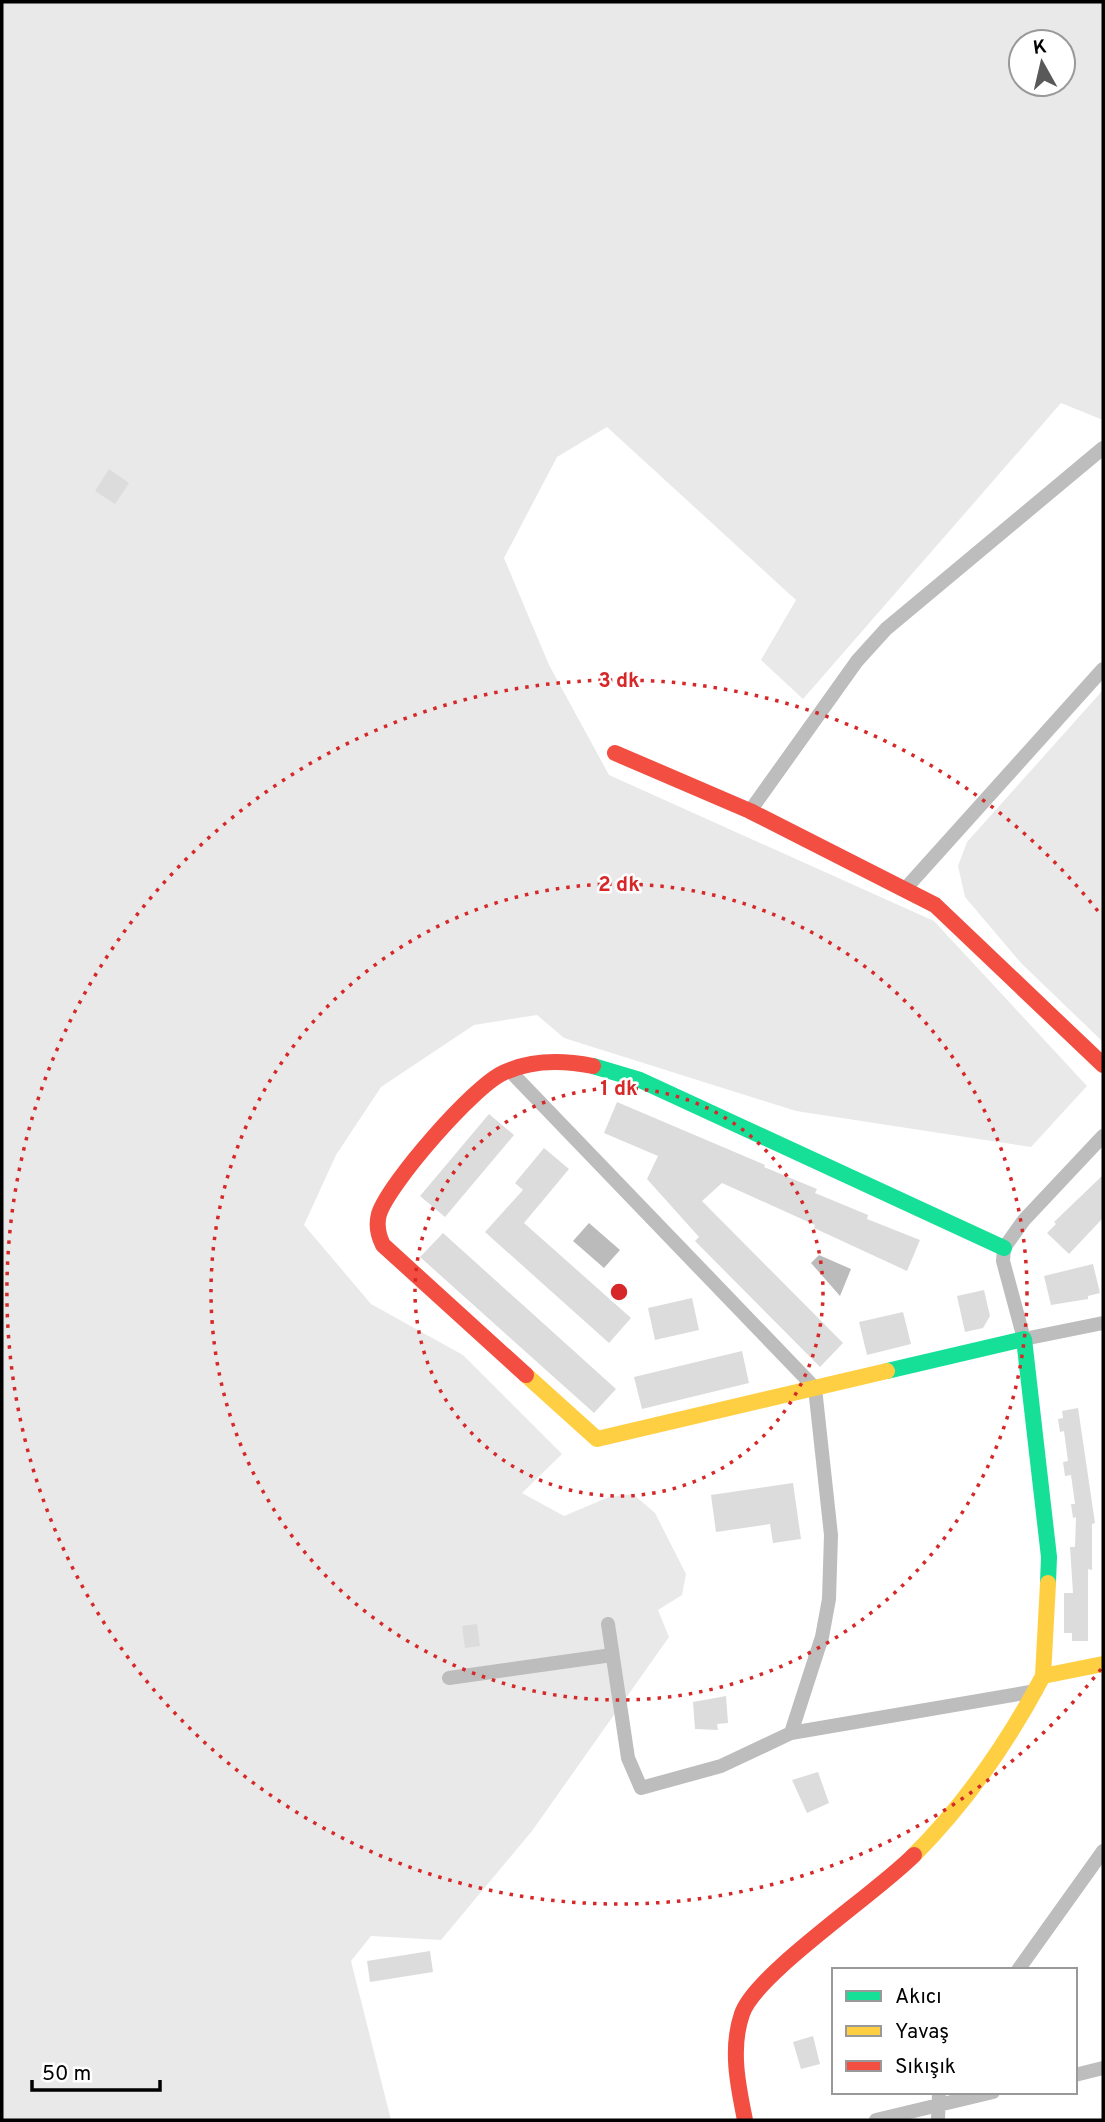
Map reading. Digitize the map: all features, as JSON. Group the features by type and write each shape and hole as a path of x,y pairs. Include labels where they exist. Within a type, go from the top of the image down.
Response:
{"street":[{"path":"750,811 857,661 886,629 1103,448"},
{"path":"906,888 1103,669"},
{"path":"615,753 750,811 935,905 1103,1065"},
{"path":"1004,1248 627,1075 601,1066 566,1061 537,1063 510,1071 484,1085 392,1191 377,1221 377,1234 383,1245 597,1439 1103,1322"},
{"path":"510,1071 815,1388 831,1535 829,1599 822,1637 791,1733"},
{"path":"745,2120 737,2077 735,2039 737,2025 747,2001 884,1883 946,1823 991,1764 1043,1676 1049,1557 1024,1339 1003,1261 1004,1248 1024,1220 1103,1136"},
{"path":"608,1624 628,1758 641,1788 721,1766 791,1733 1036,1691"},
{"path":"449,1678 612,1655"},
{"path":"1043,1676 1103,1664"},
{"path":"1019,1968 1103,1851"},
{"path":"1077,2074 1103,2068"},
{"path":"876,2120 938,2098 975,2094"},
{"path":"938,2098 938,2120"}],"shaded area":[{"path":"2,2 1103,2 1103,420 1061,403 803,699 761,660 796,600 607,427 557,457 504,558 549,665 609,775 934,921 1087,1086 1031,1147 796,1111 564,1038 537,1015 474,1025 381,1087 336,1155 304,1225 371,1304 463,1355 562,1454 522,1493 564,1516 609,1497 633,1494 655,1513 686,1574 682,1595 658,1610 669,1637 532,1831 441,1940 371,1936 351,1961 391,2120 2,2120"},
{"path":"1103,690 1103,1042 1021,963 965,897 958,866 967,842"},
{"path":"589,1223 620,1250 604,1268 573,1241"},
{"path":"819,1255 851,1269 840,1296 811,1263"}],"building":[{"path":"109,469 129,483 115,504 95,491"},
{"path":"617,1102 765,1165 764,1167 817,1189 815,1193 868,1215 867,1219 920,1240 907,1271 722,1183 702,1201 843,1343 820,1367 695,1241 699,1237 647,1179 658,1156 604,1133"},
{"path":"489,1114 514,1135 445,1217 420,1196"},
{"path":"544,1148 569,1169 524,1223 631,1318 609,1343 485,1232 523,1190 515,1183"},
{"path":"1103,1175 1103,1218 1069,1254 1047,1233 1056,1224 1054,1222"},
{"path":"443,1233 616,1389 594,1413 420,1257"},
{"path":"1093,1264 1100,1293 1088,1296 1088,1299 1051,1305 1044,1276"},
{"path":"984,1290 990,1316 983,1328 965,1332 957,1296"},
{"path":"692,1298 699,1330 655,1340 648,1308"},
{"path":"903,1312 911,1344 867,1355 859,1322"},
{"path":"742,1351 749,1383 642,1409 634,1377"},
{"path":"1078,1408 1095,1523 1092,1524 1092,1570 1088,1569 1088,1641 1072,1641 1072,1633 1064,1633 1064,1593 1073,1593 1070,1547 1075,1547 1076,1517 1073,1518 1071,1504 1075,1504 1071,1475 1065,1476 1063,1462 1068,1461 1064,1431 1060,1432 1058,1419 1063,1418 1062,1411"},
{"path":"793,1483 801,1539 773,1543 770,1524 716,1532 711,1495"},
{"path":"477,1624 480,1646 465,1648 462,1626"},
{"path":"726,1696 728,1723 717,1724 718,1730 695,1729 693,1702"},
{"path":"818,1772 829,1803 807,1813 792,1780"},
{"path":"430,1951 433,1972 370,1982 367,1961"},
{"path":"813,2036 820,2064 801,2069 793,2042"}],"traffic: fast":[{"path":"593,1066 640,1080 1004,1248"},
{"path":"887,1371 1024,1339 1049,1557 1048,1583"}],"traffic: slow":[{"path":"526,1375 597,1439 887,1371"},
{"path":"1043,1676 1048,1583"},
{"path":"914,1855 952,1814 985,1770 1016,1724 1043,1676 1103,1664"}],"traffic: jam":[{"path":"615,753 750,811 935,905 1103,1065"},
{"path":"526,1375 383,1245 378,1230 378,1218 386,1200 415,1159 454,1115 490,1082 514,1068 536,1063 559,1062 593,1066"},
{"path":"745,2120 738,2080 736,2040 742,2014 752,1997 792,1956 914,1855"}]}
